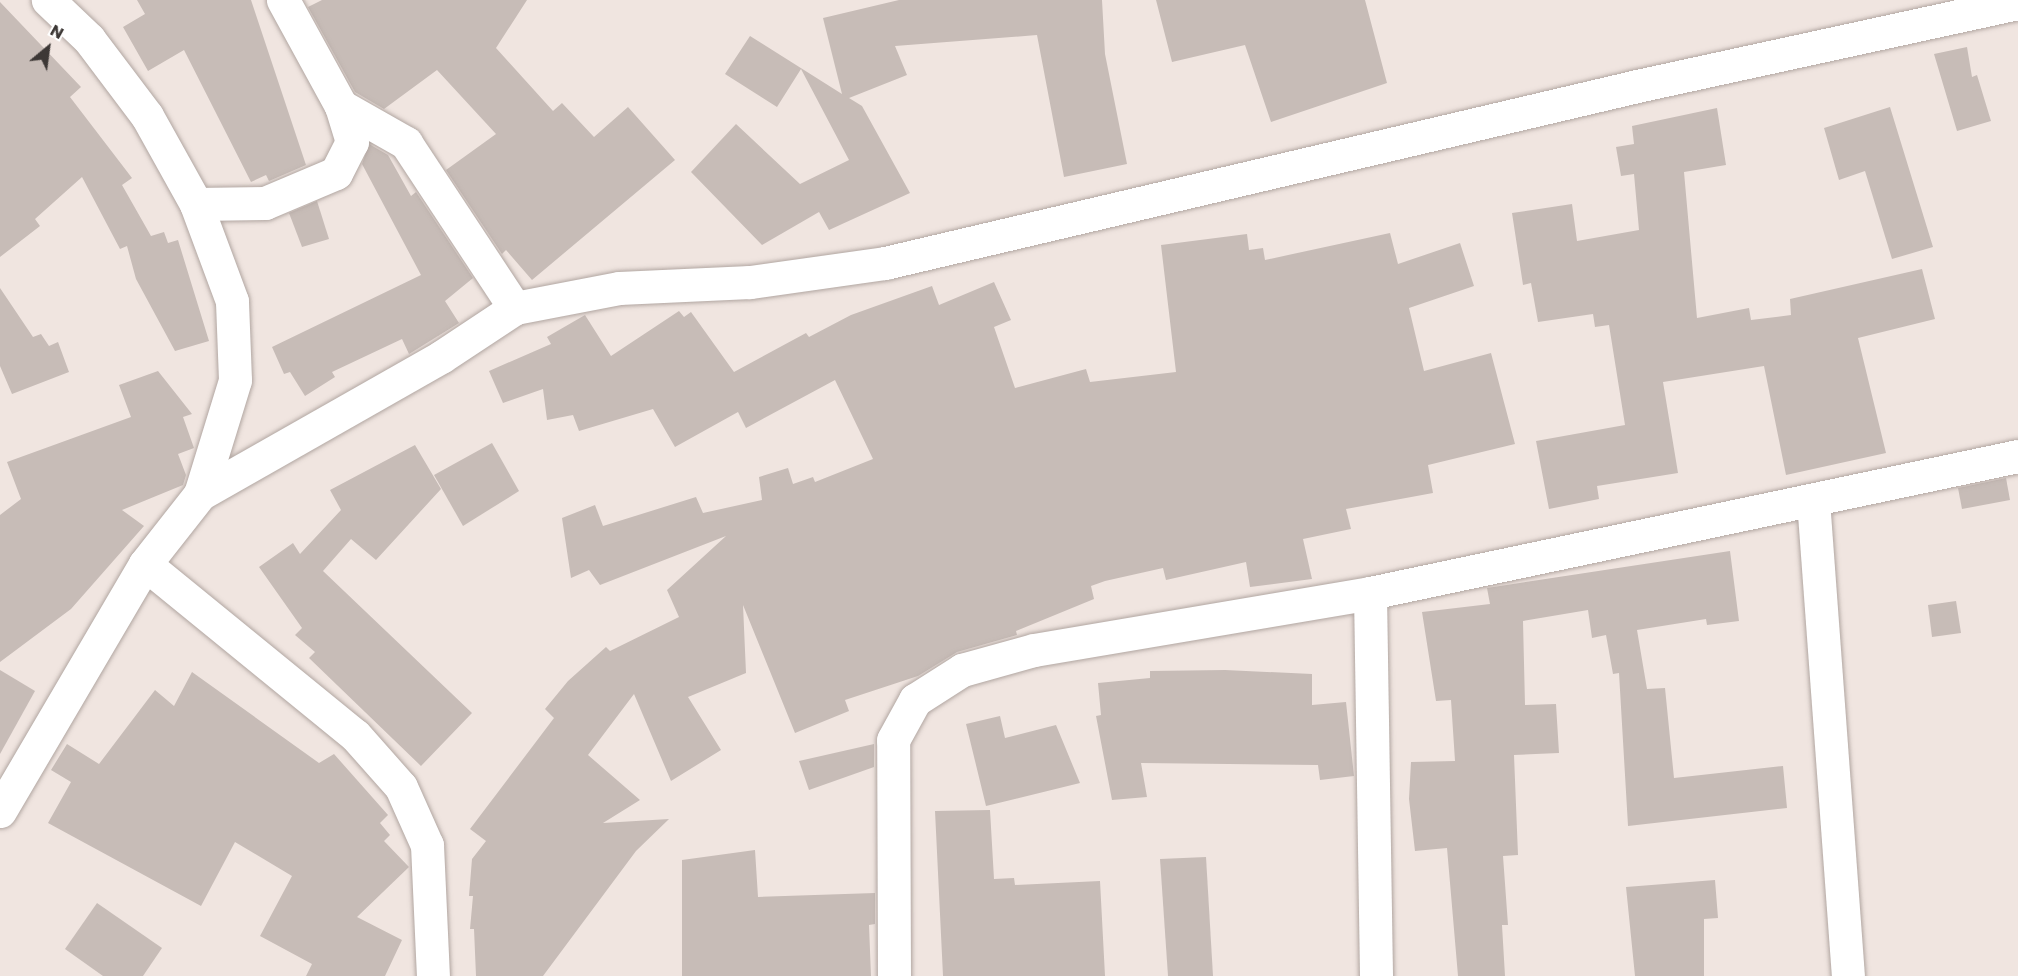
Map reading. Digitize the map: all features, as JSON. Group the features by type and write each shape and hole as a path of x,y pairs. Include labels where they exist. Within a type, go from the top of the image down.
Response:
{"street":[{"path":"0,812 145,564 200,494 235,380 232,302 196,204 147,116 89,39 48,0"},
{"path":"196,204 265,203 336,173 352,142 341,106 283,0"},
{"path":"200,494 441,357 515,308 619,288 750,282 885,263 1637,86 1903,14 2018,3"},
{"path":"341,106 406,143 515,308"},
{"path":"894,976 893,740 915,700 962,670 1034,650 1370,593 2018,456"},
{"path":"1813,500 1848,976"},
{"path":"145,564 355,735 401,787 427,845 433,976"},
{"path":"1370,593 1376,976"}],"building":[{"path":"137,0 251,0 306,165 269,181 266,175 251,182 184,50 148,71 123,27 145,14"},
{"path":"322,0 527,0 496,48 553,111 562,103 594,137 628,107 675,160 532,280 506,250 502,254 446,170 496,134 437,70 384,109 355,92 308,7"},
{"path":"899,0 1102,0 1105,54 1127,164 1064,177 1037,35 895,46 907,75 849,98 862,106 910,193 829,230 819,212 762,245 691,172 736,124 800,184 849,160 801,69 777,107 725,74 750,36 842,94 823,18"},
{"path":"1156,0 1365,0 1387,83 1271,122 1245,45 1172,62"},
{"path":"0,2 81,87 70,97 132,178 122,185 151,236 164,232 168,243 178,240 209,341 175,351 136,279 127,246 120,249 82,177 35,219 40,226 0,257"},
{"path":"1967,47 1972,77 1977,75 1991,121 1957,131 1934,54"},
{"path":"1890,107 1933,247 1892,259 1865,171 1839,180 1824,128"},
{"path":"1717,108 1726,165 1684,172 1697,318 1749,308 1751,320 1791,315 1790,299 1922,269 1935,319 1858,338 1886,453 1786,475 1764,366 1663,382 1678,473 1597,486 1599,499 1549,509 1536,441 1625,425 1609,325 1595,327 1593,314 1538,322 1531,283 1523,285 1512,213 1572,204 1577,241 1639,230 1634,174 1621,176 1616,147 1634,144 1632,126"},
{"path":"369,144 388,155 411,196 416,192 473,278 445,301 459,323 409,354 402,339 332,372 335,377 305,396 290,372 284,374 272,347 421,275 362,164"},
{"path":"317,201 329,239 302,247 289,213"},
{"path":"1390,233 1398,264 1460,243 1474,286 1409,308 1424,371 1491,353 1515,444 1428,465 1433,493 1346,509 1351,529 1303,539 1312,579 1250,587 1246,562 1166,580 1163,568 1105,581 1091,586 1094,599 1016,631 1017,635 957,652 918,676 845,700 849,711 795,733 743,605 746,673 688,697 721,750 671,781 634,694 588,755 640,800 603,823 669,819 636,851 543,976 476,976 474,929 470,929 473,896 469,896 472,859 486,841 470,829 554,718 545,709 568,681 606,647 610,651 679,617 667,590 726,536 600,585 589,570 571,578 562,518 595,505 603,526 696,497 703,513 762,500 759,477 788,468 793,484 813,477 815,482 873,459 835,380 746,428 738,412 675,447 653,409 579,431 573,415 547,420 543,389 503,403 489,371 551,344 547,337 585,315 611,356 679,311 684,317 691,312 734,372 806,333 809,337 851,315 932,286 939,305 994,282 1011,320 994,327 1015,388 1086,369 1090,382 1176,372 1161,245 1247,234 1249,250 1263,248 1265,260"},
{"path":"0,288 33,337 41,334 49,346 58,342 69,372 12,394 0,366"},
{"path":"158,371 192,414 183,417 194,448 178,454 186,475 183,485 122,510 144,526 71,609 0,662 0,515 21,499 7,462 131,417 119,385"},
{"path":"492,443 519,491 463,526 434,475"},
{"path":"415,445 441,489 376,560 351,539 323,571 472,713 421,766 309,658 315,652 295,635 302,628 259,567 293,543 300,554 341,510 330,490"},
{"path":"2006,478 2010,500 1962,509 1958,488"},
{"path":"1730,551 1739,621 1707,625 1706,619 1637,630 1647,689 1665,688 1674,778 1783,766 1787,808 1628,826 1619,673 1613,674 1606,635 1592,638 1588,610 1523,621 1525,705 1556,704 1559,753 1514,755 1518,855 1503,856 1508,925 1502,925 1505,976 1458,976 1447,848 1415,851 1409,799 1411,762 1455,761 1451,700 1436,701 1422,612 1490,604 1487,588"},
{"path":"1956,601 1961,633 1932,637 1928,605"},
{"path":"0,670 35,691 0,754"},
{"path":"1225,670 1312,674 1312,705 1346,702 1354,776 1320,780 1318,765 1141,763 1147,797 1112,800 1096,716 1101,715 1098,683 1150,678 1150,671"},
{"path":"192,672 319,763 334,754 388,815 380,823 390,835 384,841 409,867 357,917 402,940 385,976 306,976 312,964 260,936 292,876 235,842 201,906 48,823 71,782 51,770 67,744 99,764 155,690 174,706"},
{"path":"1000,716 1005,738 1056,725 1080,783 986,806 966,724"},
{"path":"874,744 874,767 809,790 799,761"},
{"path":"990,810 994,879 1014,878 1015,885 1100,881 1105,976 943,976 935,811"},
{"path":"755,850 758,897 875,893 875,924 869,925 871,976 682,976 682,860"},
{"path":"1206,857 1213,976 1168,976 1160,859"},
{"path":"1715,880 1718,918 1704,919 1704,976 1635,976 1626,887"},
{"path":"97,903 162,948 143,976 103,976 65,949"}]}
